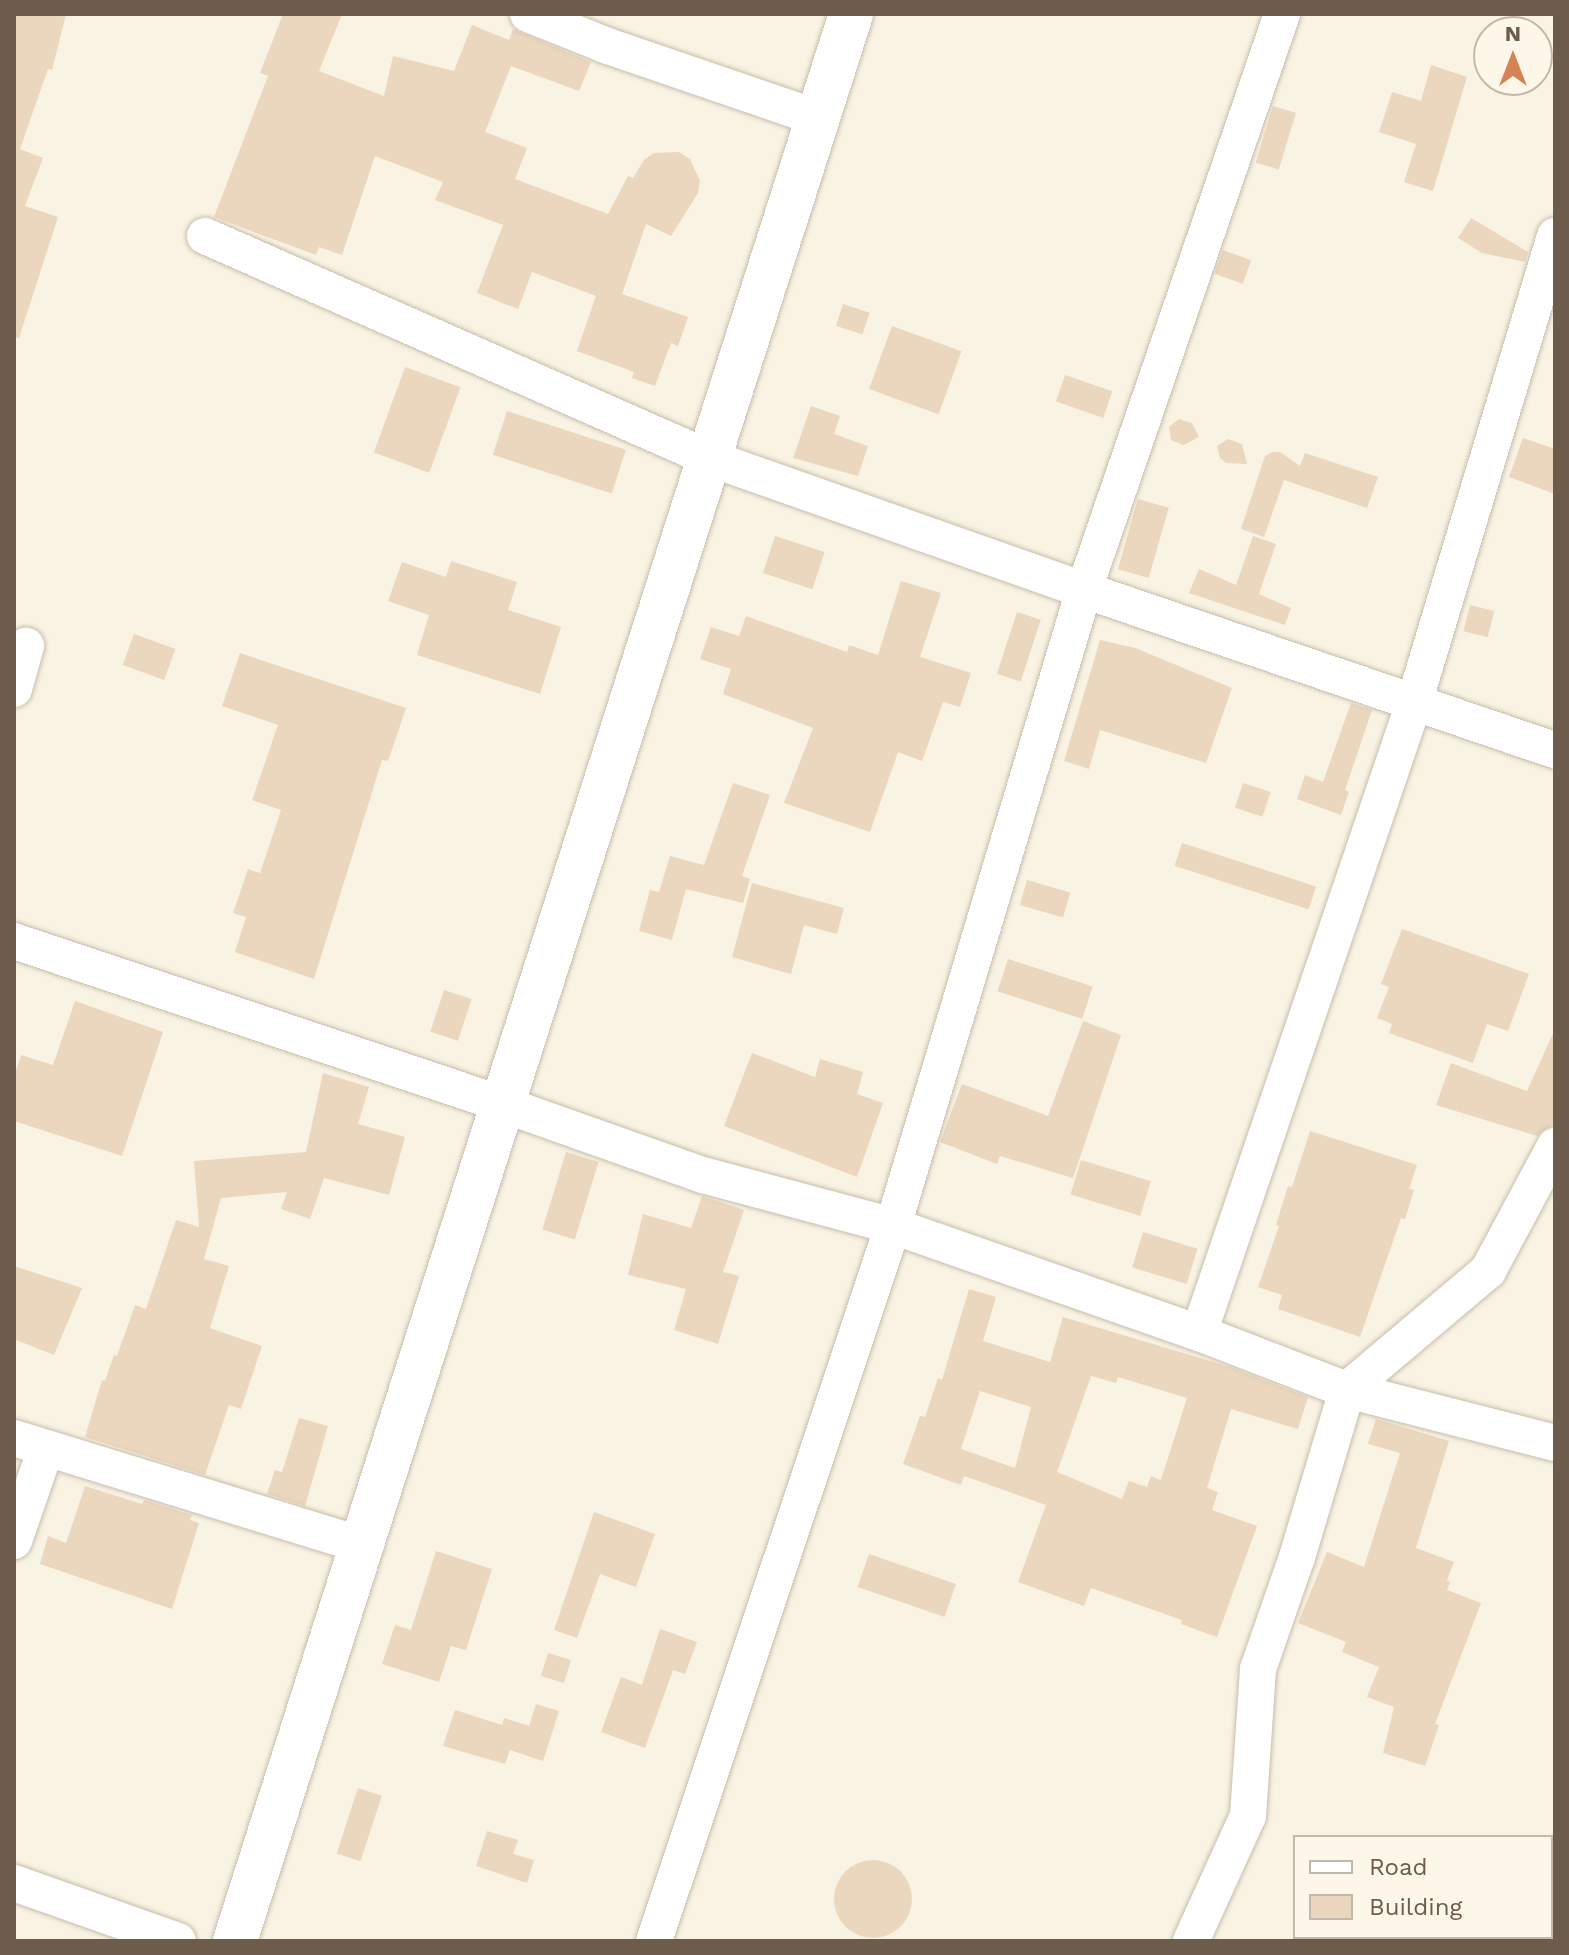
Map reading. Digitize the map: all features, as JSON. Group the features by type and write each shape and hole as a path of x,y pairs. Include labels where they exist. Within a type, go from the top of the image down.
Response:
{"street":[{"path":"528,14 605,45 818,118"},
{"path":"235,1941 851,14"},
{"path":"654,1941 893,1226 1084,590 1282,14"},
{"path":"205,236 709,458 1084,590 1555,750"},
{"path":"1199,1333 1414,703 1555,236"},
{"path":"14,689 26,646"},
{"path":"14,941 502,1104 703,1175 893,1226 1199,1333 1347,1390 1555,1443"},
{"path":"1191,1941 1248,1816 1258,1669 1297,1557 1347,1390 1488,1271 1555,1146"},
{"path":"14,1541 30,1443 361,1545"},
{"path":"14,1883 178,1941"}],"building":[{"path":"14,14 66,14 52,70 48,69 20,149 43,158 25,206 58,217 19,338 14,337"},
{"path":"283,14 342,14 319,71 384,96 393,56 454,71 472,25 509,40 513,29 591,62 579,91 511,66 485,132 527,148 515,179 608,214 628,176 633,178 644,160 654,153 679,152 690,159 700,181 698,193 671,236 646,224 622,294 688,317 678,346 671,343 655,386 632,378 634,372 577,351 596,296 532,272 518,309 477,293 503,225 435,200 443,182 375,156 342,255 319,247 316,255 214,217 268,76 260,73"},
{"path":"1431,65 1467,77 1433,191 1404,182 1416,144 1379,132 1392,92 1421,101"},
{"path":"1273,106 1296,113 1279,169 1256,162"},
{"path":"1471,218 1528,252 1525,262 1482,253 1458,238"},
{"path":"1223,250 1251,260 1243,284 1214,273"},
{"path":"843,304 870,313 863,335 836,326"},
{"path":"892,326 962,351 939,414 869,389"},
{"path":"405,367 460,387 429,473 374,453"},
{"path":"1065,375 1112,391 1103,418 1056,401"},
{"path":"811,406 840,416 834,434 868,446 858,476 793,458"},
{"path":"507,411 626,450 612,493 493,455"},
{"path":"1179,419 1192,423 1199,437 1184,445 1171,440 1169,427"},
{"path":"1523,438 1555,449 1555,494 1509,477"},
{"path":"1228,439 1242,444 1247,464 1226,463 1220,458 1217,446"},
{"path":"1280,452 1300,466 1305,453 1378,477 1367,508 1284,480 1264,537 1241,529 1265,456"},
{"path":"1138,499 1169,508 1149,578 1118,569"},
{"path":"775,536 824,552 812,589 763,573"},
{"path":"1253,536 1276,544 1259,594 1291,608 1285,625 1189,593 1199,569 1236,585"},
{"path":"451,561 517,582 508,610 561,627 540,694 417,655 429,615 388,601 402,562 446,577"},
{"path":"901,581 941,593 920,657 971,673 960,707 943,702 922,761 898,752 870,832 784,803 813,728 723,694 731,669 700,659 711,627 739,636 746,616 847,652 849,645 878,655"},
{"path":"1470,605 1494,611 1488,637 1463,631"},
{"path":"1017,612 1041,620 1021,682 997,674"},
{"path":"134,634 175,649 164,680 123,665"},
{"path":"1100,640 1135,648 1232,688 1206,763 1100,730 1089,769 1064,761"},
{"path":"240,653 406,708 388,761 382,760 314,979 235,952 246,917 233,913 248,869 260,873 281,810 252,800 278,725 222,706"},
{"path":"1351,703 1372,710 1345,790 1349,792 1341,815 1297,799 1305,775 1323,782"},
{"path":"733,783 770,795 742,876 750,879 743,903 686,889 672,940 639,931 650,890 659,892 670,856 704,865"},
{"path":"1243,783 1271,792 1263,817 1235,808"},
{"path":"1182,843 1316,887 1309,909 1175,866"},
{"path":"1027,880 1070,892 1063,917 1020,905"},
{"path":"752,883 844,908 837,934 804,925 791,974 732,957"},
{"path":"1402,929 1529,974 1508,1031 1487,1024 1473,1063 1389,1033 1392,1024 1377,1018 1389,987 1381,984"},
{"path":"1008,959 1093,987 1082,1019 997,991"},
{"path":"444,990 472,999 458,1041 430,1032"},
{"path":"75,1001 163,1032 122,1156 14,1121 14,1078 21,1055 53,1065"},
{"path":"1083,1021 1121,1035 1073,1178 1000,1156 997,1164 940,1142 962,1084 1048,1116"},
{"path":"1555,1029 1555,1119 1537,1136 1436,1105 1451,1063 1527,1091"},
{"path":"752,1053 815,1077 820,1059 863,1072 857,1094 883,1103 857,1177 724,1126"},
{"path":"323,1073 369,1087 358,1124 405,1137 389,1195 324,1178 310,1219 281,1209 287,1192 221,1198 204,1259 229,1266 210,1328 262,1346 241,1409 229,1405 205,1475 85,1437 102,1380 105,1381 114,1355 117,1356 135,1305 146,1309 176,1220 199,1227 194,1161 306,1152"},
{"path":"1310,1131 1417,1165 1409,1189 1414,1190 1405,1219 1401,1218 1360,1337 1278,1309 1282,1295 1258,1287 1279,1226 1276,1225 1288,1186 1292,1187"},
{"path":"566,1152 599,1162 575,1239 542,1229"},
{"path":"1081,1160 1151,1181 1140,1216 1070,1194"},
{"path":"702,1196 744,1210 723,1272 739,1276 718,1344 674,1330 686,1289 628,1275 643,1214 691,1228"},
{"path":"1143,1232 1198,1249 1187,1284 1132,1267"},
{"path":"14,1266 82,1288 54,1355 14,1339"},
{"path":"969,1289 996,1297 983,1341 1050,1362 1063,1317 1230,1367 1308,1397 1298,1429 1231,1409 1207,1488 1218,1492 1212,1510 1257,1526 1217,1637 1181,1624 1182,1620 1091,1588 1084,1606 1018,1582 1046,1505 964,1476 961,1485 903,1464 920,1416 925,1417 938,1378 942,1380","holes":["1091,1376 1116,1383 1118,1377 1187,1398 1161,1480 1151,1476 1147,1487 1129,1481 1122,1499 1057,1472","980,1391 1031,1407 1015,1468 961,1449"]},
{"path":"299,1418 328,1426 305,1506 267,1494 275,1470 282,1472"},
{"path":"1376,1419 1449,1441 1416,1548 1454,1562 1447,1580 1450,1582 1447,1590 1481,1603 1435,1724 1439,1725 1425,1766 1383,1753 1394,1707 1367,1697 1379,1667 1342,1652 1346,1642 1298,1623 1327,1552 1364,1567 1400,1453 1368,1444"},
{"path":"85,1486 142,1504 144,1500 192,1515 190,1520 199,1523 172,1609 40,1564 48,1536 66,1543"},
{"path":"594,1512 655,1534 636,1587 600,1574 577,1638 554,1630"},
{"path":"436,1551 492,1569 466,1650 451,1646 439,1682 382,1664 395,1625 411,1630"},
{"path":"869,1554 956,1584 945,1617 858,1587"},
{"path":"660,1629 697,1642 685,1674 673,1670 645,1748 601,1732 621,1677 642,1685"},
{"path":"548,1653 571,1660 564,1683 541,1676"},
{"path":"536,1704 559,1711 543,1761 510,1750 505,1764 443,1746 455,1710 502,1725 504,1718 529,1726"},
{"path":"358,1788 382,1796 360,1861 337,1854"},
{"path":"487,1831 518,1840 513,1854 534,1860 527,1883 476,1866"},
{"path":"873,1860 888,1863 900,1872 909,1884 912,1899 909,1914 900,1926 888,1935 873,1938 858,1935 846,1926 837,1914 834,1899 837,1884 846,1872 858,1863"}]}
